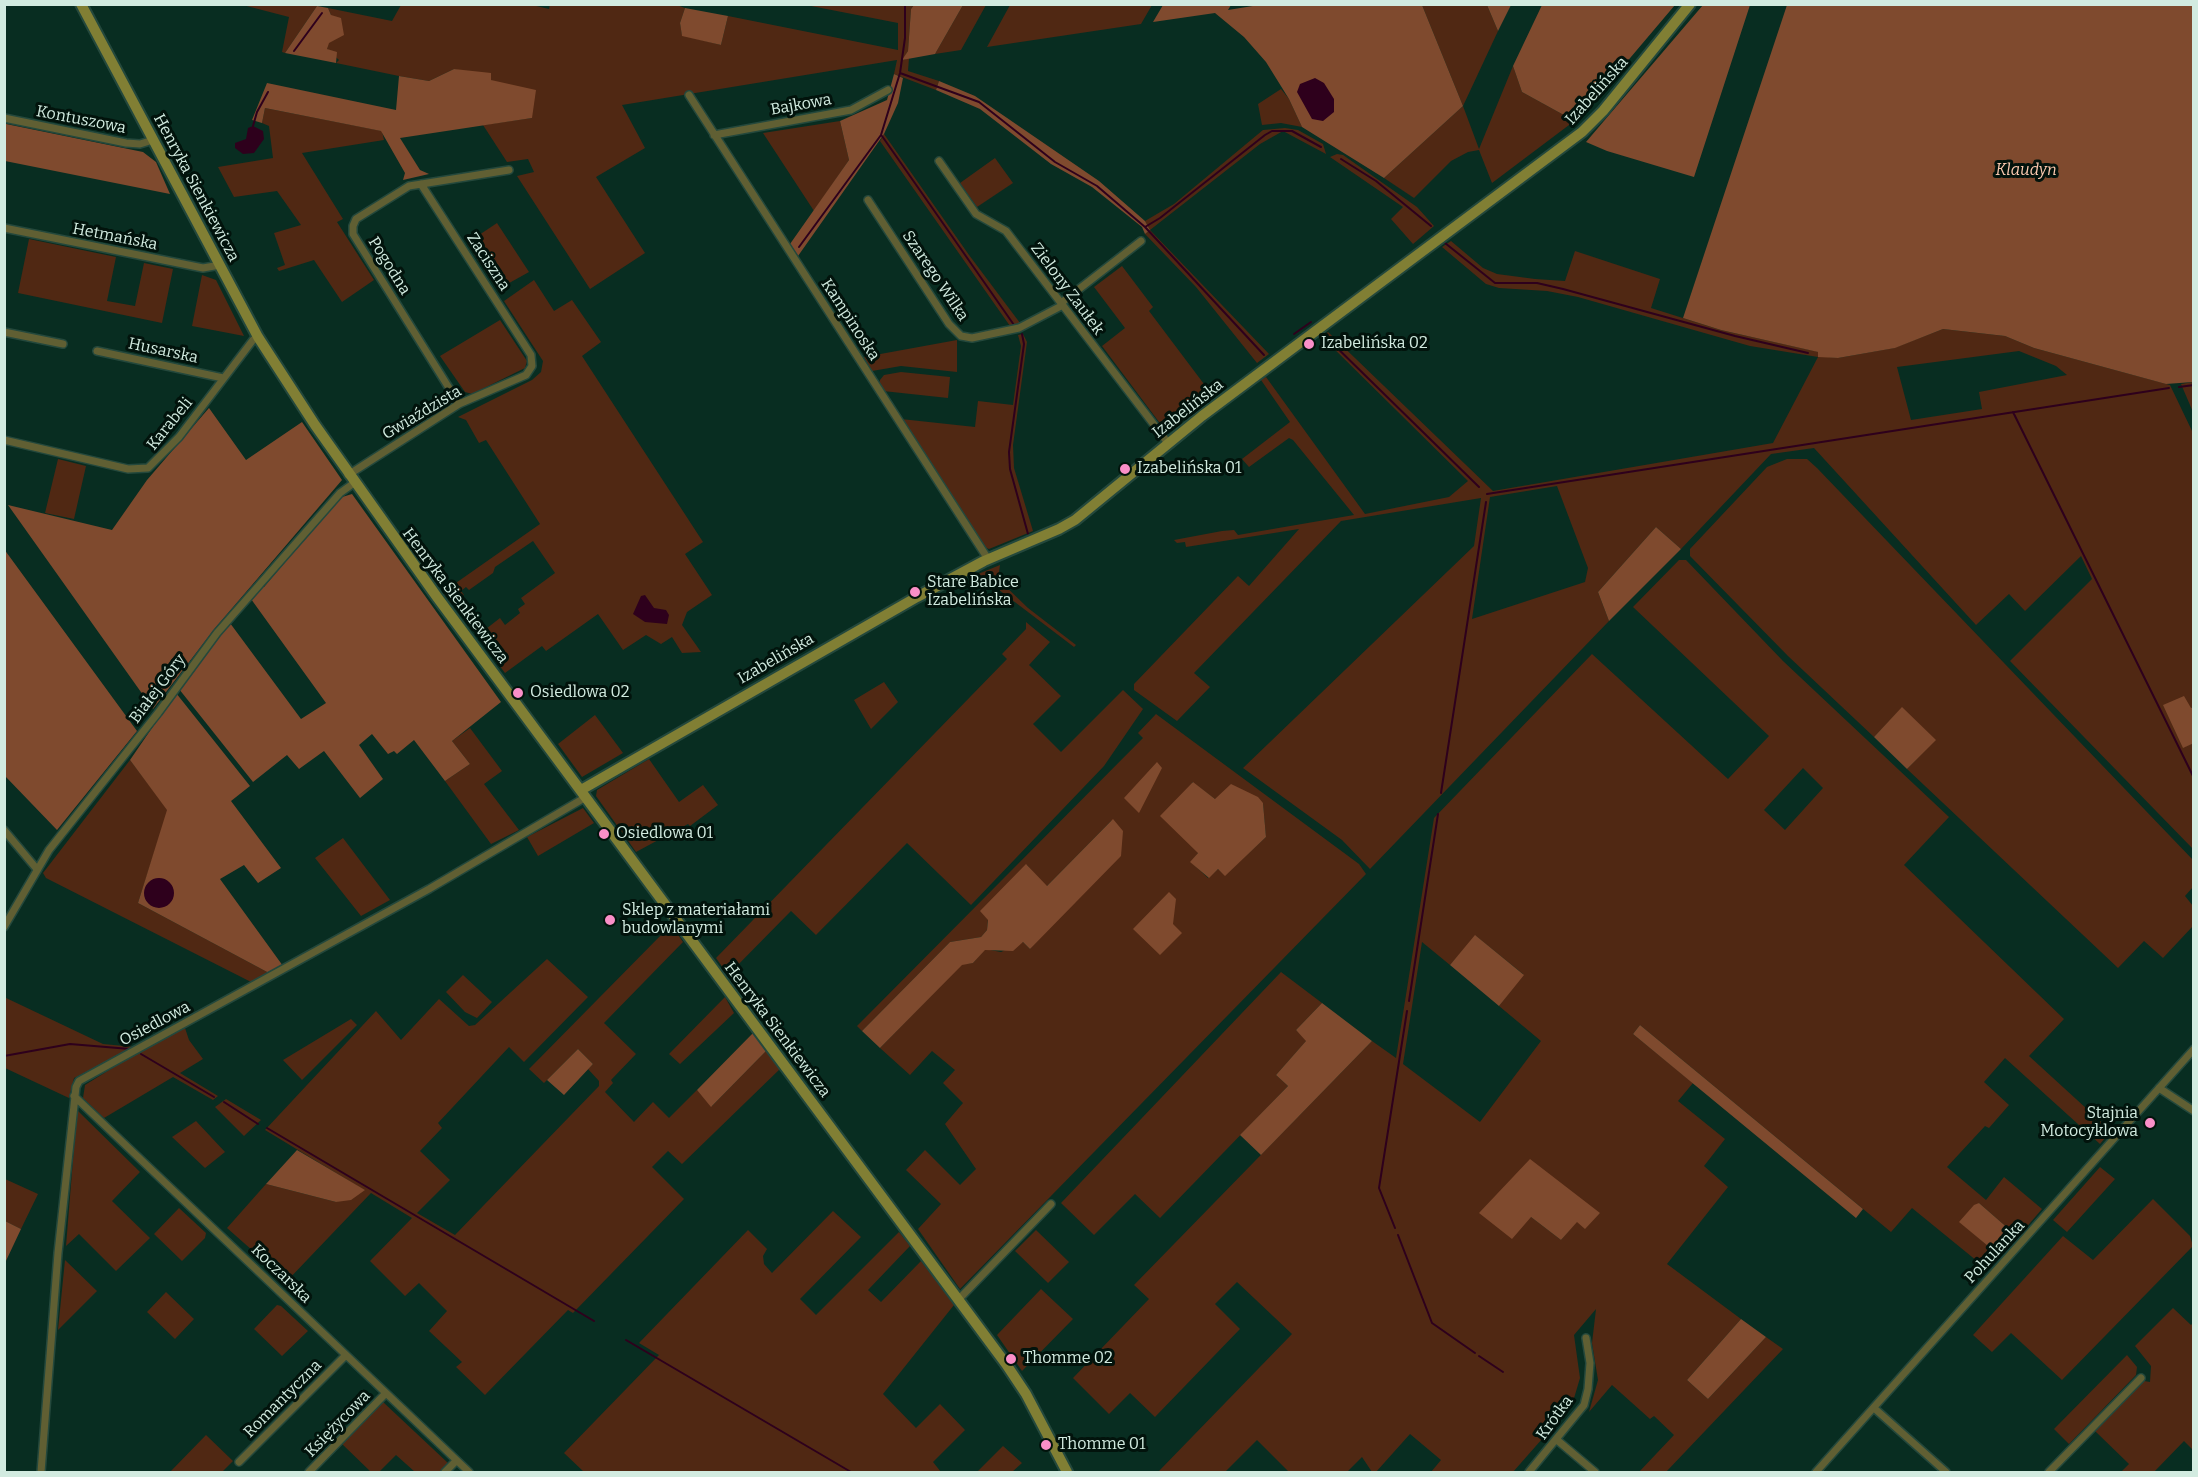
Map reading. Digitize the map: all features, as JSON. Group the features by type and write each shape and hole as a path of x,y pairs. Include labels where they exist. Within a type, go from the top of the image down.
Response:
{"street":[{"name":"Henryka Sienkiewicza","path":"81,4 258,337 351,479 959,1299 1026,1394 1067,1473"},
{"name":"Izabelińska","path":"583,793 822,650 988,559 1066,526 1168,443 1582,132 1603,111 1690,4"},
{"name":"Bajkowa","path":"714,135 850,110 888,90"},
{"name":"Kampinoska","path":"688,95 988,559"},
{"name":"Kontuszowa","path":"4,118 126,143 140,144 153,140"},
{"name":"Zielony Zaułek","path":"939,161 976,214 1006,231 1168,443"},
{"name":"Pogodna","path":"459,404 352,230 356,219 399,190 421,183 509,170"},
{"name":"Zaciszna","path":"421,183 531,355"},
{"name":"Szarego Wilka","path":"868,200 949,324 962,336 972,338 1019,328 1062,304"},
{"name":"Hetmańska","path":"4,228 203,268 220,265"},
{"path":"1062,304 1141,242"},
{"path":"4,332 63,344"},
{"name":"Karabeli","path":"4,440 128,469 148,468 179,437 253,340 258,337"},
{"name":"Husarska","path":"98,351 223,378"},
{"name":"Gwiaździsta","path":"351,479 459,404 526,375 532,366 531,355"},
{"name":"Białej Góry","path":"4,927 36,868 238,606 351,479"},
{"name":"Osiedlowa","path":"74,1096 75,1087 84,1077 418,894 583,793"},
{"path":"4,830 36,868"},
{"name":"Pohulanka","path":"1816,1473 2193,1049"},
{"path":"2159,1088 2193,1111"},
{"path":"41,1473 58,1253 74,1096"},
{"name":"Koczarska","path":"74,1096 469,1473"},
{"path":"959,1299 1051,1204"},
{"name":"Krótka","path":"1529,1473 1584,1405 1590,1363 1586,1338"},
{"name":"Romantyczna","path":"239,1462 346,1355"},
{"path":"2049,1473 2141,1378"},
{"name":"Księżycowa","path":"309,1473 386,1393"},
{"path":"1874,1408 1946,1473"},
{"path":"1557,1440 1595,1473"},
{"path":"445,1473 456,1461"}],"shaded area":[{"path":"239,4 310,4 317,6 285,53 282,52 289,17"},
{"path":"528,4 549,9 550,4 674,4 685,8 680,23 682,35 721,45 728,16 898,50 898,23 806,5 914,5 911,9 908,51 903,60 909,58 908,71 939,81 936,90 894,74 897,60 622,105 645,148 596,177 645,253 590,289 517,176 534,172 528,159 507,162 483,125 532,118 491,80 454,69 429,81 399,76 336,63 339,60 327,49 331,15 328,8 392,21 401,5"},
{"path":"963,5 986,5 961,50 935,54"},
{"path":"1010,5 1152,5 1141,24 987,47"},
{"path":"1422,5 1487,5 1498,31 1463,106"},
{"path":"1513,66 1522,92 1562,114 1581,116 1492,183 1479,150 1468,152 1451,161 1414,198 1384,178 1463,106 1479,149"},
{"path":"1315,78 1324,83 1334,99 1334,112 1323,121 1312,119 1297,92 1300,84"},
{"path":"1281,89 1289,99 1302,127 1281,123 1262,125 1258,104"},
{"path":"265,108 382,131 384,140 302,153 343,219 337,222 374,280 342,302 314,260 279,271 277,268 285,265 274,233 301,225 277,191 234,197 218,167 273,158 269,126 262,123"},
{"path":"840,121 849,160 814,211 763,133"},
{"path":"253,126 263,131 264,139 254,153 243,154 235,148 235,143 246,139 248,128"},
{"path":"1285,128 1298,130 1323,144 1326,154 1283,131 1260,144 1150,230 1145,221 1174,204 1263,130"},
{"path":"884,134 1020,323 1010,326 880,141"},
{"path":"1337,154 1343,155 1417,207 1434,226 1413,244 1391,219 1403,207 1330,157"},
{"path":"995,158 1013,183 977,207 960,183"},
{"path":"497,223 529,272 502,287 495,286 467,243"},
{"path":"1150,230 1269,354 1257,363 1196,287 1145,234"},
{"path":"29,239 116,257 107,301 135,306 144,263 173,269 162,323 18,293"},
{"path":"1451,241 1483,268 1497,274 1565,281 1575,251 1660,279 1651,308 1721,330 1819,352 1818,356 1838,358 1894,348 1943,329 2005,336 2034,348 2170,385 2193,433 2193,707 2184,747 2193,743 2193,849 2010,661 2092,579 2081,556 2025,611 2009,594 1976,625 1814,448 1771,454 1681,549 1656,527 1598,592 1609,621 1370,869 1342,840 1243,768 1474,546 1481,498 1341,521 1194,673 1210,687 1177,721 1134,690 1134,684 1238,576 1249,586 1299,529 1186,547 1185,542 1177,543 1174,540 1234,530 1238,535 1354,515 1289,438 1249,467 1242,459 1290,422 1261,380 1266,377 1365,514 1449,497 1468,481 1322,337 1328,332 1493,491 1773,443 1818,357 1750,346 1578,297 1547,291 1499,288 1486,284 1442,247","holes":["2019,351 2056,366 2067,375 1979,392 1982,409 1911,420 1897,367","1557,486 1588,568 1585,582 1472,619 1490,497"]},
{"path":"1122,266 1153,307 1149,311 1213,396 1172,427 1162,426 1102,346 1125,328 1094,287"},
{"path":"202,275 216,280 244,336 192,326"},
{"path":"534,280 554,311 572,300 601,342 582,356 703,542 685,554 712,595 687,612 682,625 701,652 682,653 672,637 661,644 646,635 623,650 598,614 546,651 542,646 505,673 477,636 500,618 505,625 520,613 518,609 525,604 521,598 555,573 533,541 495,567 493,573 469,590 466,587 461,591 464,595 452,604 443,592 540,524 486,440 479,443 466,420 458,417 532,380 541,372 543,361 504,301"},
{"path":"500,320 527,361 525,368 472,394 465,392 440,356"},
{"path":"1023,334 1027,342 1013,445 1014,468 1033,531 989,549 982,546 901,419 975,427 978,401 1013,405 1021,346 1018,335"},
{"path":"957,340 957,372 901,366 872,371 864,357"},
{"path":"901,372 950,377 948,398 883,391 879,384 884,375"},
{"path":"2193,382 2193,412 2181,384"},
{"path":"58,459 86,466 74,519 45,513"},
{"path":"1787,459 1807,459 1817,468 2193,860 2193,887 2185,896 2193,906 2193,926 2163,958 2144,941 2118,968 1907,769 1935,740 1902,708 1874,737 1788,656 1690,556 1690,549 1767,467"},
{"path":"1679,560 1686,560 1783,661 1949,817 1904,865 2064,1019 2029,1056 2111,1131 2100,1144 2005,1058 1984,1082 2009,1105 1989,1128 1985,1126 1947,1167 1986,1200 2004,1177 2042,1209 2018,1237 1979,1203 1960,1222 2000,1256 1988,1270 1912,1208 1891,1232 1640,1025 1633,1034 1693,1083 1678,1101 1725,1139 1704,1166 1728,1187 1667,1264 1741,1319 1687,1380 1708,1399 1766,1337 1783,1349 1666,1472 1639,1472 1674,1435 1654,1416 1650,1419 1612,1385 1589,1412 1598,1380 1592,1343 1596,1309 1574,1335 1580,1378 1572,1405 1513,1472 1431,1472 1441,1460 1410,1434 1376,1472 1372,1472 1362,1457 1347,1472 1289,1472 1257,1440 1225,1472 1159,1471 1292,1334 1237,1282 1215,1304 1240,1329 1155,1417 1130,1393 1109,1414 1073,1378 1149,1299 1134,1285 1372,1041 1396,1058 1434,818 1592,654 1728,779 1769,736 1633,607","holes":["1803,768 1823,788 1785,830 1764,810","1476,936 1523,974 1499,1006 1541,1041 1480,1122 1403,1064 1422,942 1450,965","1600,1213 1577,1221 1561,1240 1531,1217"]},
{"path":"1000,565 998,579 1028,608 1076,645 1074,647 978,574"},
{"path":"645,595 654,608 666,610 669,615 667,624 645,622 633,614 641,596"},
{"path":"1026,622 1050,642 1029,665 1061,696 1033,724 1061,752 1123,690 1143,709 1104,766 971,905 907,843 816,935 791,911 728,975 716,958 1007,659 1002,654 1026,629"},
{"path":"884,682 898,702 871,729 854,700"},
{"path":"1156,714 1359,864 1366,874 960,1289 918,1229 941,1204 906,1170 925,1150 960,1185 976,1169 945,1124 963,1103 943,1083 955,1070 932,1051 910,1075 880,1048 962,964 973,963 985,949 1001,952 1023,942 1030,949 1112,820 1046,887 1027,865 981,911 988,919 987,930 981,937 950,942 862,1031 857,1026 1143,738 1138,733","holes":["1192,782 1215,799 1263,803 1266,837 1225,875 1218,869 1208,878 1191,862 1198,853"]},
{"path":"595,715 623,753 582,777 558,744"},
{"path":"470,728 502,771 484,784 519,830 491,844 445,781 470,764 452,741"},
{"path":"649,759 679,802 703,785 718,805 690,826 688,824 636,852 596,796 597,790"},
{"path":"130,760 168,810 138,903 269,973 253,983 46,878 43,873"},
{"path":"583,808 594,823 538,856 527,837"},
{"path":"343,838 390,900 361,916 315,858"},
{"path":"159,878 170,882 174,893 170,904 159,908 148,904 144,893 148,882"},
{"path":"670,923 683,942 604,1023 636,1054 611,1080 613,1083 605,1092 634,1122 653,1102 669,1118 697,1090 712,1106 766,1051 780,1069 682,1164 668,1151 652,1167 684,1199 573,1313 568,1310 485,1395 456,1367 462,1362 429,1331 447,1311 419,1283 405,1296 370,1261 412,1218 371,1193 287,1281 227,1228 266,1184 336,1202 364,1190 265,1130 376,1011 401,1040 439,999 469,1026 475,1025 547,959 588,997 524,1062 509,1047 438,1123 442,1128 420,1151 450,1180 417,1213 455,1235 599,1086 599,1081 588,1069 593,1064 578,1049 544,1083 529,1069 666,930"},
{"path":"1281,972 1322,1003 1296,1030 1307,1040 1276,1075 1288,1086 1160,1218 1135,1194 1094,1235 1061,1203"},
{"path":"463,975 492,1002 477,1018 465,1012 446,992"},
{"path":"4,997 103,1044 135,1047 74,1078 69,1098 5,1068"},
{"path":"725,997 734,1013 680,1064 669,1054"},
{"path":"351,1019 357,1025 302,1080 283,1060"},
{"path":"185,1028 189,1040 203,1059 180,1073 218,1096 213,1100 173,1077 104,1118 83,1098 85,1085 135,1054"},
{"path":"226,1099 261,1120 244,1136 215,1107"},
{"path":"77,1110 140,1172 112,1201 150,1238 116,1271 79,1234 66,1246"},
{"path":"196,1121 225,1152 205,1168 172,1137"},
{"path":"2100,1167 2115,1179 2067,1232 2053,1220"},
{"path":"5,1179 38,1194 21,1229 5,1221"},
{"path":"2153,1199 2190,1236 2193,1246 2062,1380 2011,1333 1992,1352 1973,1335 2063,1236 2093,1260"},
{"path":"179,1208 206,1233 205,1238 182,1261 154,1234"},
{"path":"833,1211 861,1237 800,1299 816,1315 899,1232 910,1246 868,1290 881,1302 921,1261 954,1305 883,1394 916,1428 940,1404 965,1430 933,1462 941,1472 584,1472 564,1453 659,1355 639,1343 748,1230 767,1249 763,1256 764,1264 772,1273"},
{"path":"1036,1230 1069,1262 1048,1283 1015,1251"},
{"path":"65,1260 97,1291 58,1330"},
{"path":"1041,1289 1073,1319 1022,1371 997,1335"},
{"path":"166,1292 194,1319 175,1339 147,1312"},
{"path":"277,1305 281,1306 308,1331 282,1356 254,1329"},
{"path":"2173,1308 2191,1325 2193,1323 2193,1450 2184,1441 2154,1472 2121,1472 2129,1464 2095,1431 2144,1381 2150,1382 2151,1366 2135,1346"},
{"path":"2127,1355 2137,1367 2136,1375 2069,1444 2054,1429"},
{"path":"383,1402 448,1463 440,1472 415,1472 396,1455 379,1472 371,1472 342,1444"},
{"path":"206,1435 233,1461 222,1472 170,1472"},
{"path":"1003,1446 1022,1463 1012,1472 977,1472"}],"green space":[{"path":"1265,4 1422,5 1463,106 1384,178 1302,127 1289,99 1266,62 1244,37 1215,13 1153,22 1163,5 1231,5 1228,10"},
{"path":"1542,4 1675,5 1581,116 1562,114 1522,92 1513,66"},
{"path":"914,5 963,5 935,54 902,60 908,51 911,9"},
{"path":"1487,5 1511,5 1498,31"},
{"path":"1703,5 1750,5 1694,177 1607,151 1586,142"},
{"name":"Klaudyn","path":"1787,5 2193,5 2193,382 2166,384 2034,348 2005,336 1943,329 1895,348 1838,358 1818,357 1818,352 1721,330 1683,318"},
{"path":"317,6 328,8 331,15 341,18 344,35 329,43 327,49 337,52 336,63 285,53"},
{"path":"685,8 728,16 721,45 682,36 680,23"},
{"path":"454,69 491,73 491,80 536,90 532,118 400,138 420,170 429,174 403,180 405,173 381,131 265,108 262,123 252,120 267,83 396,110 399,76 429,81"},
{"path":"894,74 903,78 898,103 884,134 798,256 790,244 849,160 840,121 887,100"},
{"path":"939,81 975,96 1099,181 1145,221 1150,230 1145,234 1142,227 1092,187 1051,164 980,109 936,90"},
{"path":"6,124 143,152 156,162 170,194 5,161"},
{"path":"209,408 246,460 302,422 342,480 216,627 153,709 8,505 112,530 147,480"},
{"path":"352,494 501,702 452,741 470,764 445,781 414,740 397,754 394,751 388,754 372,734 359,745 383,779 360,798 324,751 299,769 287,755 253,782 179,689 230,623 301,719 326,703 251,599 261,585 264,587 339,498"},
{"path":"1656,527 1681,549 1609,621 1598,592"},
{"path":"4,549 137,731 57,830 5,776"},
{"path":"176,693 250,786 231,801 281,868 258,883 244,865 220,879 283,966 269,973 138,903 167,810 130,760"},
{"path":"2184,696 2191,708 2193,707 2194,743 2183,748 2163,705"},
{"path":"1902,707 1936,740 1907,769 1874,737"},
{"path":"1157,762 1162,768 1139,813 1124,798"},
{"path":"1193,782 1215,799 1231,784 1258,797 1263,803 1266,837 1225,876 1218,869 1209,878 1190,862 1198,853 1160,816"},
{"path":"1113,819 1123,831 1121,856 1030,949 1023,942 1013,951 985,950 973,963 962,965 880,1048 862,1031 950,942 981,937 987,930 988,920 980,911 1026,864 1047,886"},
{"path":"1169,892 1176,899 1173,924 1182,933 1160,955 1133,929"},
{"path":"1475,935 1524,975 1499,1006 1450,965"},
{"path":"1322,1003 1372,1041 1261,1155 1240,1135 1288,1086 1276,1075 1306,1041 1296,1030"},
{"path":"1640,1025 1863,1209 1856,1218 1633,1034"},
{"path":"753,1033 766,1051 711,1107 697,1090"},
{"path":"578,1049 593,1064 564,1095 547,1080"},
{"path":"297,1150 365,1190 351,1200 336,1202 266,1184"},
{"path":"1530,1159 1600,1213 1585,1229 1577,1222 1561,1240 1531,1217 1512,1239 1479,1213"},
{"path":"1979,1203 2018,1237 2000,1256 1959,1222 1974,1205"},
{"path":"5,1221 21,1229 5,1263"},
{"path":"1741,1319 1766,1337 1708,1399 1687,1380"}],"waterway":[{"path":"799,247 881,135 900,73 905,38 905,4"},
{"path":"294,51 322,13"},
{"path":"900,73 979,102 1055,162 1097,186 1145,227 1264,355"},
{"path":"253,126 257,112 268,92"},
{"path":"1145,227 1160,218 1272,131 1292,131 1321,147"},
{"path":"882,136 1014,325"},
{"path":"1341,159 1376,181 1431,226"},
{"path":"1445,243 1495,283 1537,283 1808,353"},
{"path":"1294,334 1311,322"},
{"path":"1022,334 1024,344 1009,452 1010,469 1028,534"},
{"path":"1325,336 1479,487"},
{"path":"2179,387 2194,385"},
{"path":"1487,494 2169,388"},
{"path":"2013,412 2194,778"},
{"path":"1441,793 1486,502"},
{"path":"1409,1001 1438,814"},
{"path":"1395,1228 1379,1188 1407,1011"},
{"path":"4,1056 70,1044 130,1049"},
{"path":"141,1054 214,1097"},
{"path":"224,1102 258,1124"},
{"path":"267,1128 594,1321"},
{"path":"1398,1235 1432,1323 1475,1353"},
{"path":"626,1340 851,1472"},
{"path":"1479,1356 1503,1372"}],"place":[{"name":"Izabelińska 02","path":"1309,344"},
{"name":"Izabelińska 01","path":"1125,469"},
{"name":"Stare Babice Izabelińska","path":"915,592"},
{"name":"Osiedlowa 02","path":"518,693"},
{"name":"Osiedlowa 01","path":"604,834"},
{"name":"Sklep z materiałami budowlanymi","path":"610,920"},
{"name":"Stajnia Motocyklowa","path":"2150,1123"},
{"name":"Thomme 02","path":"1011,1359"},
{"name":"Thomme 01","path":"1046,1445"}]}
